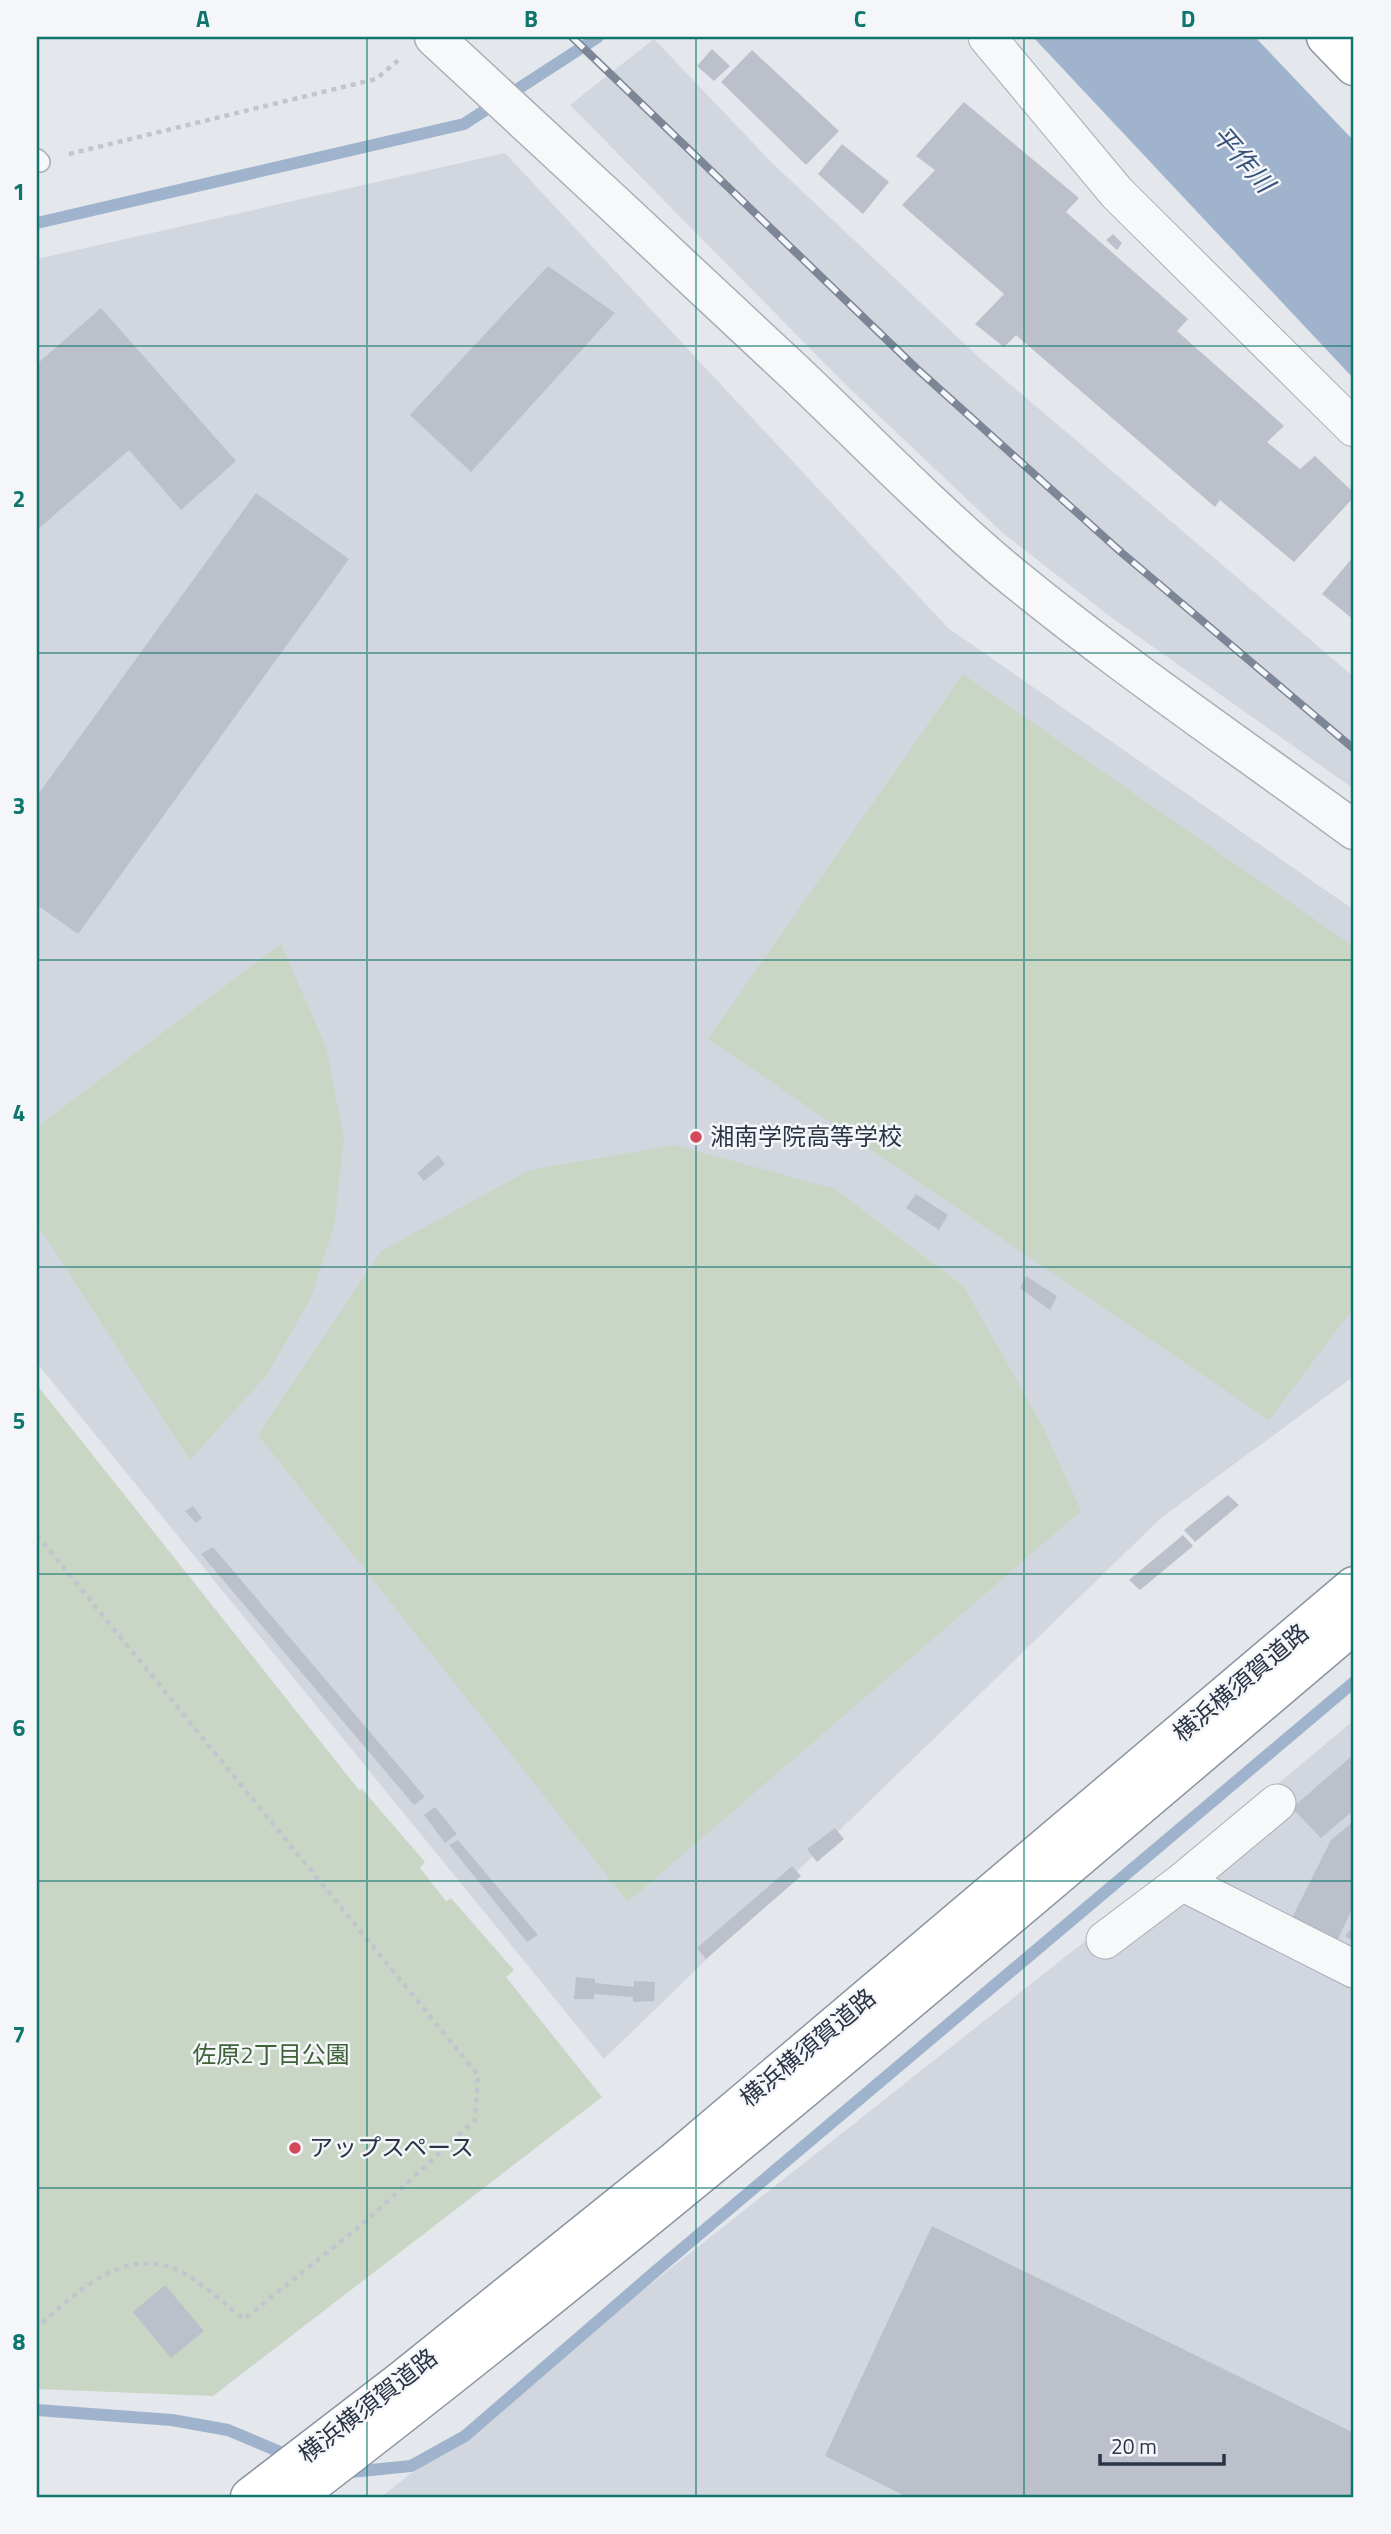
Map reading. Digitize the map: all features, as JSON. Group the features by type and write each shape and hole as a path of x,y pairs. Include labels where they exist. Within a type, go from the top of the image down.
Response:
{"highway":[{"path":"1326,37 1354,66"},
{"name":"横浜横須賀道路","path":"250,2497 401,2381 676,2160 1354,1586"},
{"name":"横浜横須賀道路","path":"295,2497 425,2398 697,2179 1354,1624"}],"street":[{"path":"987,37 1117,193 1354,428"},
{"path":"420,45 794,372 1000,566 1110,654 1354,830"},
{"path":"1105,1940 1182,1882 1277,1803"},
{"path":"1182,1882 1354,1969"}],"path":[{"path":"38,161 376,79 420,45"},
{"path":"37,1535 478,2076 475,2120 365,2222 244,2319 180,2270 150,2262 124,2265 89,2284 37,2327"}],"shaded area":[{"path":"654,39 772,163 984,362 1354,677 1354,789 1108,615 1004,534 842,381 570,105"},
{"name":"湘南学院高等学校","path":"505,153 948,628 1354,910 1354,1376 1161,1518 604,2059 37,1363 37,259"},
{"path":"1354,1720 1354,2497 381,2497 1174,1871"}],"green space":[{"path":"963,674 1354,947 1354,1307 1269,1420 708,1039"},
{"path":"281,944 326,1047 344,1139 334,1227 310,1300 266,1376 190,1460 37,1224 37,1127"},
{"path":"674,1145 835,1189 964,1287 1042,1425 1081,1511 628,1902 258,1435 381,1251 530,1170"},
{"name":"佐原2丁目公園","path":"37,1385 359,1790 362,1789 425,1862 420,1868 446,1901 451,1898 514,1970 506,1977 602,2097 213,2396 37,2389"}],"water":[{"name":"平作川","path":"1033,37 1255,37 1354,141 1354,379"}],"building":[{"path":"712,49 730,66 714,81 697,66"},
{"path":"752,50 839,131 806,165 721,82"},
{"path":"964,102 1079,198 1066,212 1188,319 1177,331 1284,426 1267,442 1300,469 1315,456 1354,493 1354,497 1294,562 1220,500 1215,507 1016,335 1004,347 975,324 1004,294 902,205 935,170 916,156"},
{"path":"842,144 889,182 863,214 818,174"},
{"path":"1113,234 1122,243 1117,250 1106,240"},
{"path":"548,266 615,313 471,472 410,415"},
{"path":"101,308 236,461 181,510 129,450 37,530 37,364"},
{"path":"256,493 349,559 78,934 37,905 37,796"},
{"path":"1354,556 1354,620 1322,594"},
{"path":"438,1155 445,1164 424,1181 417,1173"},
{"path":"916,1194 948,1215 939,1230 906,1208"},
{"path":"1026,1276 1057,1296 1050,1310 1020,1288"},
{"path":"1228,1495 1239,1505 1195,1542 1184,1530"},
{"path":"193,1506 202,1518 196,1523 185,1511"},
{"path":"1183,1535 1193,1546 1140,1590 1129,1580"},
{"path":"213,1547 425,1797 414,1805 201,1554"},
{"path":"1354,1754 1354,1810 1321,1838 1292,1808"},
{"path":"435,1807 457,1834 445,1843 424,1815"},
{"path":"1354,1821 1354,1905 1336,1943 1291,1920 1331,1840"},
{"path":"835,1828 844,1839 817,1862 807,1849"},
{"path":"458,1840 538,1935 527,1942 449,1845"},
{"path":"792,1866 801,1876 706,1959 697,1948"},
{"path":"1350,1930 1354,1933 1354,1942 1345,1936"},
{"path":"576,1977 595,1979 595,1983 634,1987 634,1981 655,1982 654,2001 633,2002 633,1997 594,1994 594,1999 574,1999"},
{"path":"932,2226 1354,2433 1354,2497 907,2497 825,2456"},
{"path":"165,2285 204,2331 171,2358 133,2312"}],"waterway":[{"path":"37,223 464,124 598,37"},
{"path":"344,2470 351,2472 411,2466 465,2436 657,2270 1354,1682"},
{"path":"37,2410 172,2420 228,2430 292,2457"}],"railway":[{"path":"572,37 916,368 1122,553 1354,749"}],"place":[{"name":"湘南学院高等学校","path":"696,1137"},
{"name":"アップスペース","path":"295,2148"}]}
